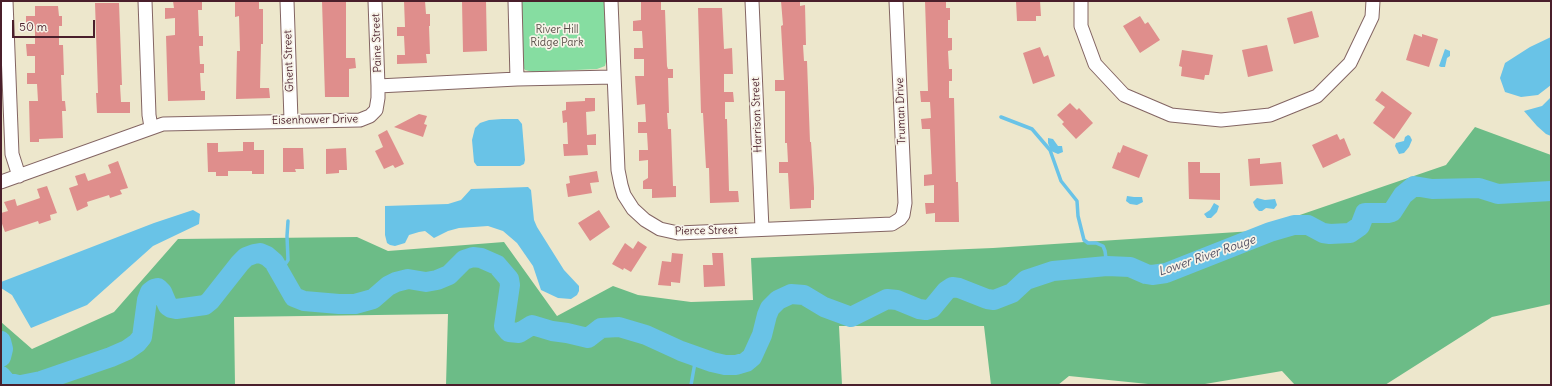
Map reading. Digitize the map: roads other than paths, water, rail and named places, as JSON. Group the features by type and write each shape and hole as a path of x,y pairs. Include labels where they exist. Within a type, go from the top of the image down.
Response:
{"street":[{"path":"6,1 12,154 19,176"},
{"path":"145,1 151,127"},
{"name":"Ghent Street","path":"287,1 290,120"},
{"name":"Paine Street","path":"375,1 378,86"},
{"path":"515,1 517,78"},
{"name":"Pierce Street","path":"611,1 619,177 624,195 633,209 645,220 653,225 678,233 892,224 900,219"},
{"name":"Harrison Street","path":"752,1 762,229"},
{"name":"Truman Drive","path":"896,1 905,203 903,215 900,219"},
{"path":"1081,1 1081,26 1095,64 1124,95 1171,116 1222,120 1270,116 1317,96 1350,63 1372,17 1373,1"},
{"path":"378,86 517,78 614,77"},
{"name":"Eisenhower Drive","path":"1,182 151,127 163,124 290,120 360,120 370,116 376,110 378,86"}],"water":[{"path":"1551,37 1551,85 1538,95 1521,97 1505,92 1500,78 1505,63 1530,47"},
{"path":"1445,49 1450,51 1450,56 1447,58 1445,67 1441,67 1439,66"},
{"path":"1551,97 1551,136 1546,134 1537,126 1524,111 1542,106"},
{"path":"518,119 522,124 524,164 520,166 477,166 474,162 472,140 475,128 480,123 489,120"},
{"path":"1408,135 1412,140 1409,147 1404,153 1399,154 1395,146 1396,143 1404,141 1405,137"},
{"path":"1048,138 1053,139 1058,146 1062,146 1063,152 1058,154 1051,151"},
{"path":"528,187 531,190 534,220 537,227 564,270 579,286 577,295 571,299 558,298 541,290 533,266 517,243 503,231 488,226 459,228 448,231 434,238 425,231 419,232 409,235 405,243 395,246 387,243 385,235 385,206 448,204 461,200 471,189"},
{"path":"1127,196 1142,197 1143,202 1137,205 1130,204 1126,201"},
{"path":"1257,198 1265,200 1275,199 1277,205 1274,209 1266,208 1259,211 1253,202"},
{"path":"1214,203 1219,206 1217,212 1211,218 1207,218 1204,214 1210,210"},
{"path":"193,210 200,214 199,224 153,246 87,305 31,328 12,295 1,288 1,282 154,223"}],"waterway":[{"path":"1001,117 1032,129 1050,150 1061,181 1077,201 1078,216 1084,240 1088,243 1096,243 1103,246 1107,266"},
{"name":"Lower River Rouge","path":"21,385 41,381 127,350 137,343 142,337 147,300 150,292 154,289 158,288 162,292 168,306 171,308 176,309 205,305 210,301 246,257 260,253 267,256 274,262 294,297 304,301 339,304 355,304 373,299 388,286 408,279 426,282 437,280 449,275 464,260 473,257 481,258 497,265 509,279 510,285 504,326 509,332 519,333 532,325 552,331 588,338 601,328 619,327 646,335 681,351 712,362 725,365 736,365 746,362 752,357 762,335 770,308 778,300 791,294 804,295 824,307 851,317 887,299 897,300 919,309 926,310 932,308 946,291 952,287 994,300 1012,293 1026,280 1053,271 1107,266 1130,267 1152,275 1166,273 1270,232 1294,225 1308,225 1323,233 1350,233 1360,226 1365,213 1392,212 1403,195 1414,186 1432,189 1479,188 1498,194 1551,191"},
{"path":"280,272 288,260 288,221"},
{"name":"Lower River Rouge","path":"1,341 3,349 1,357"},
{"path":"691,385 696,357"},
{"name":"Lower River Rouge","path":"1,376 6,382 18,385"}],"park label":[{"name":"River Hill Ridge Park","path":"557,36"}]}
